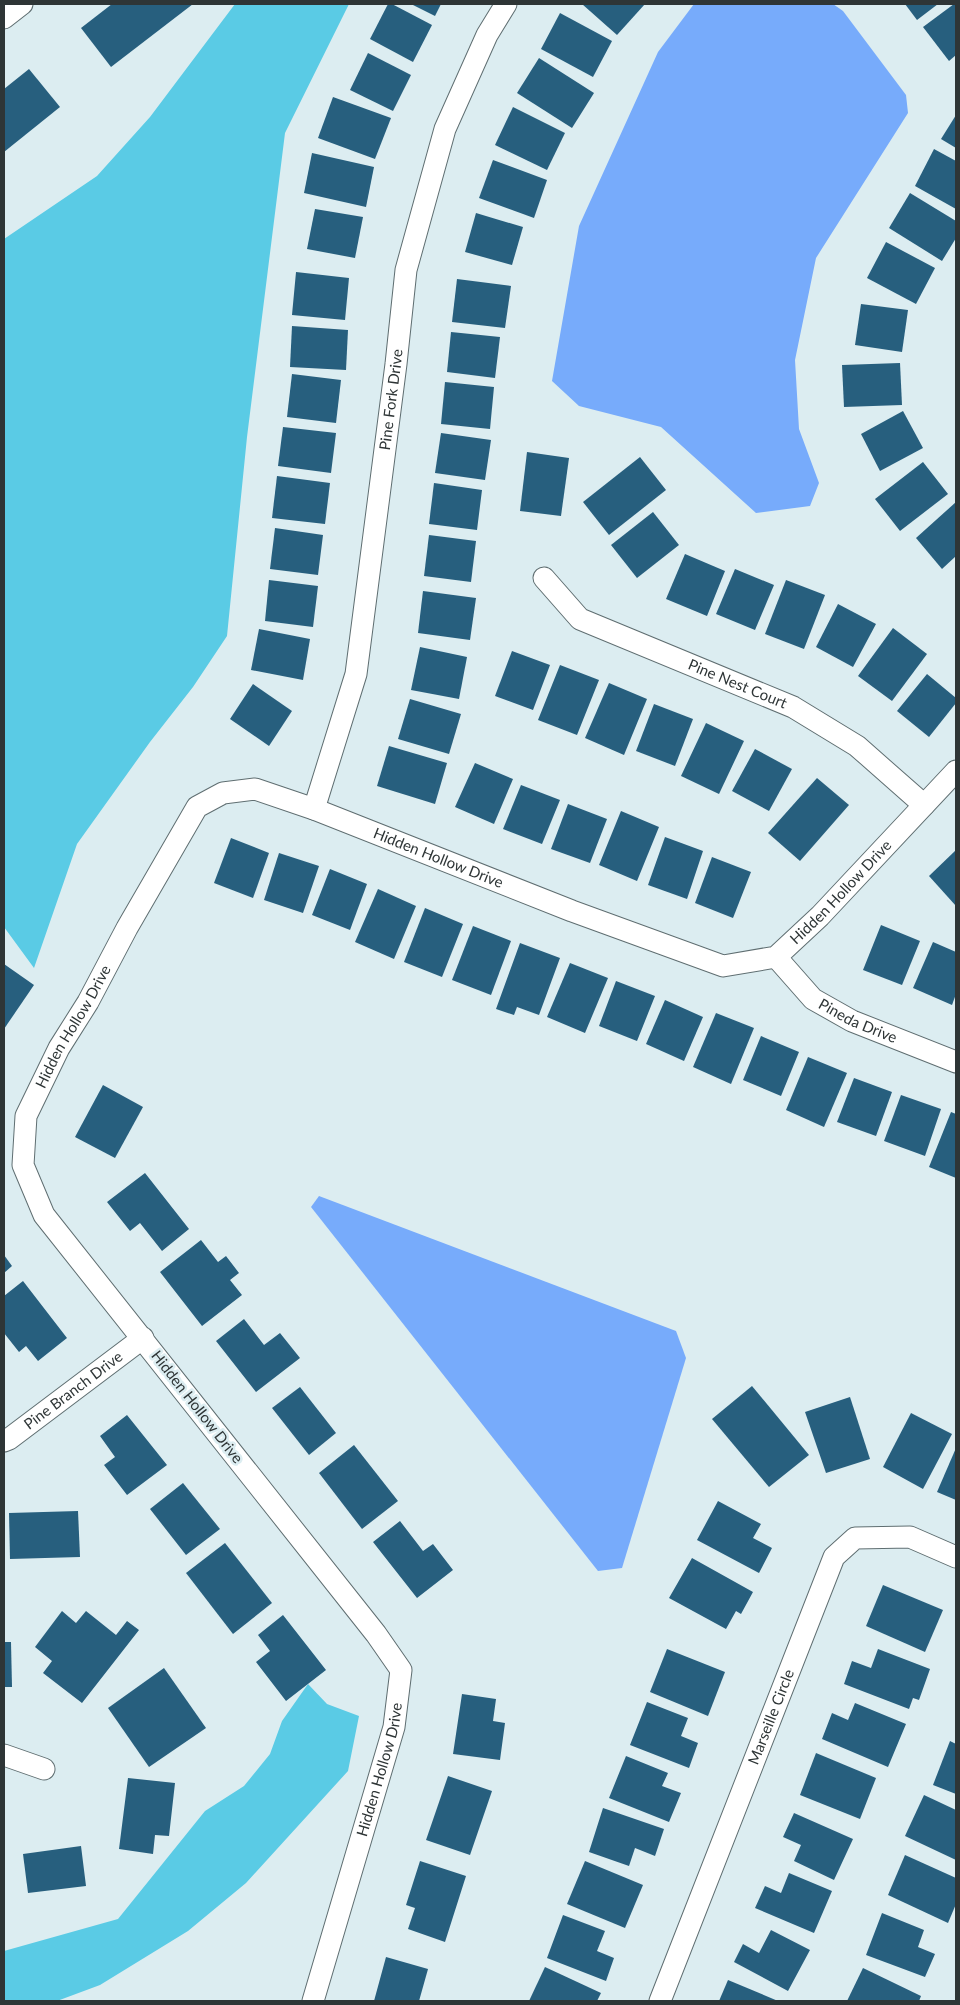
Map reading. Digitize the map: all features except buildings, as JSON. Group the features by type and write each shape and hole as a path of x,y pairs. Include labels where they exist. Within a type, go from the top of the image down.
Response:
{"street":[{"path":"4,18 22,4"},
{"name":"Pine Fork Drive","path":"314,809 356,674 396,364 406,270 445,129 487,35 506,4"},
{"name":"Pine Nest Court","path":"544,578 580,619 792,707 857,746 924,805"},
{"name":"Hidden Hollow Drive","path":"313,2001 394,1727 401,1670 370,1626 44,1215 23,1165 26,1116 59,1048 88,1002 127,928 197,807 223,793 255,789 314,809 572,911 724,966 776,957 820,916 956,771"},
{"name":"Pineda Drive","path":"776,957 813,999 852,1021 956,1062"},
{"name":"Pine Branch Drive","path":"4,1441 143,1338"},
{"name":"Marseille Circle","path":"660,2001 834,1556 855,1538 910,1537 956,1557"},
{"path":"4,1755 44,1769"}],"shaded area":[{"path":"235,4 349,4 285,133 247,437 227,636 193,687 150,742 77,844 34,968 4,927 4,239 97,176 150,117"},
{"path":"694,4 833,4 843,11 906,95 908,113 816,258 795,360 799,429 819,483 810,506 756,513 661,427 579,406 552,381 579,226 658,52"},
{"path":"319,1196 676,1331 686,1358 622,1568 598,1571 311,1207"},
{"path":"308,1684 327,1704 359,1716 348,1771 246,1883 188,1931 100,1985 57,2001 4,2001 4,1951 118,1919 205,1811 244,1786 270,1754 282,1721"}]}
